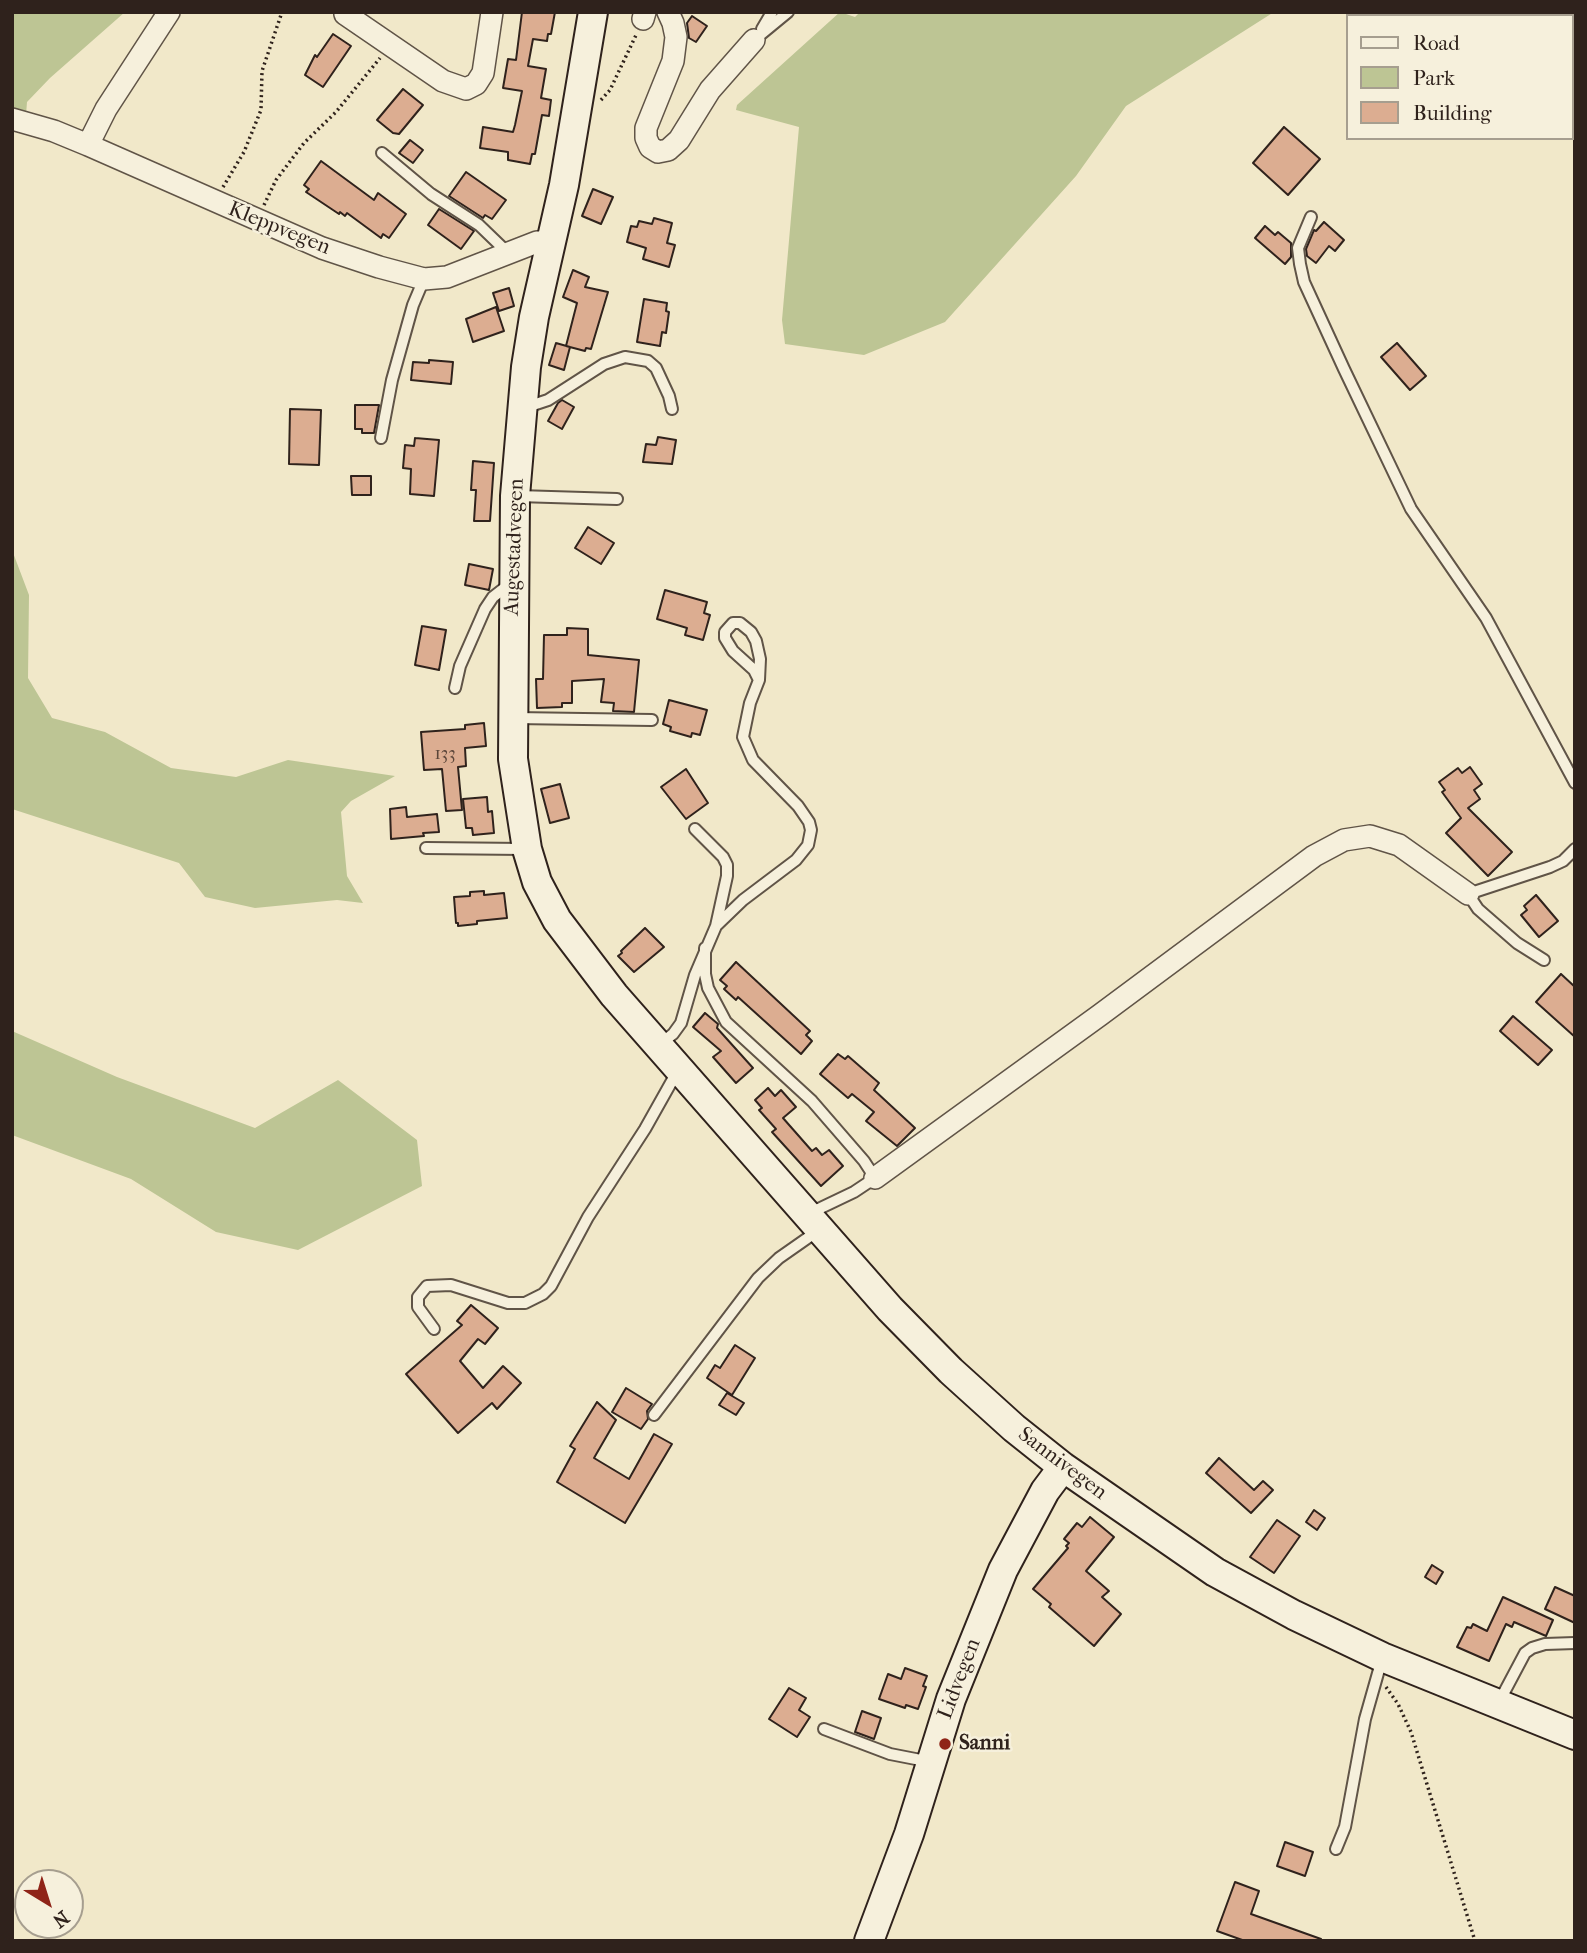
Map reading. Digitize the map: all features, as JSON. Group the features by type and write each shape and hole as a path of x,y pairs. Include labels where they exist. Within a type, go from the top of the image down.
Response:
{"main road":[{"name":"Augestadvegen","path":"593,12 577,121 534,317 522,409 515,496 513,759 527,849 537,882 566,934 658,1046"},
{"name":"Sannivegen","path":"658,1046 812,1223 951,1371 1063,1468 1215,1572 1294,1615 1379,1668 1498,1704 1575,1735"},
{"name":"Lidvegen","path":"869,1941 905,1847 951,1699 1003,1570 1045,1491 1063,1468"}],"street":[{"path":"88,145 106,109 169,12"},
{"path":"345,14 443,81 466,89 476,84 483,73 492,12"},
{"path":"668,12 676,37 673,61 646,128 650,147 658,152 668,150 679,140 710,90 754,40"},
{"name":"Kleppvegen","path":"12,119 54,131 88,145 214,203 322,248 424,279 447,277 537,242 552,242"},
{"path":"875,1178 1314,856 1343,839 1370,836 1399,845 1468,894"}],"lane":[{"path":"754,40 772,12"},
{"path":"754,40 788,12"},
{"path":"382,153 432,194 479,225 508,252"},
{"path":"1311,217 1298,248 1300,264 1304,282 1344,369 1411,509 1486,618 1575,783"},
{"path":"381,438 392,380 413,305 424,279"},
{"path":"522,409 548,400 604,363 625,357 648,361 656,368 672,409"},
{"path":"515,496 617,499"},
{"path":"455,688 460,666 485,609 493,597 513,582"},
{"path":"716,926 743,900 796,860 808,845 810,837 809,822 798,806 753,760 743,737 750,703 759,680 760,659 756,640 740,623 733,623 725,632 725,638 733,651 754,670 759,680"},
{"path":"512,719 652,720"},
{"path":"658,1046 673,1034 681,1023 705,948 716,926 727,865 723,857 695,829"},
{"path":"426,848 527,849"},
{"path":"1544,960 1517,943 1478,909 1468,894 1550,867 1563,861 1575,849"},
{"path":"653,1415 758,1278 812,1223 875,1178 864,1161 812,1101 726,1022 708,988 705,948"},
{"path":"434,1329 418,1307 418,1297 427,1286 437,1283 451,1285 508,1303 525,1303 534,1300 551,1286 588,1217 645,1129 678,1069"},
{"path":"1498,1704 1525,1653 1545,1644 1575,1643"},
{"path":"1336,1849 1345,1826 1365,1719 1379,1668"},
{"path":"824,1729 890,1754 931,1762"}],"path":[{"path":"214,203 244,152 261,110 262,71 282,12"},
{"path":"577,121 610,90 644,15"},
{"path":"256,219 276,180 304,143 336,112 391,45"},
{"path":"1379,1668 1411,1732 1475,1941"}],"green space":[{"path":"12,12 125,12 50,78 27,102 26,115 12,111"},
{"path":"840,12 855,17 860,12 1274,12 1126,106 1076,176 945,322 864,355 785,344 782,320 799,127 736,110 737,105"},
{"path":"12,550 29,595 28,678 52,718 105,732 171,768 236,777 288,760 395,776 351,801 341,812 347,876 363,903 337,900 255,908 205,897 179,863 12,809"},
{"path":"12,1031 117,1077 255,1128 338,1080 417,1140 422,1186 298,1250 216,1232 131,1179 12,1135"}],"building":[{"path":"522,12 555,12 547,41 533,39 528,66 546,69 541,98 551,100 549,116 542,115 535,154 532,154 530,164 508,160 508,152 480,148 483,127 513,132 522,91 503,88 508,59 516,60"},
{"path":"692,16 707,26 696,42 689,38 687,23"},
{"path":"333,34 351,46 323,87 305,75 315,55 317,57"},
{"path":"403,89 423,105 399,134 393,133 377,120"},
{"path":"1284,127 1320,159 1288,195 1253,163"},
{"path":"410,140 423,150 413,163 399,153"},
{"path":"321,161 374,200 378,193 406,214 389,238 383,234 381,238 347,213 345,216 340,212 339,214 306,192 309,189 304,185"},
{"path":"466,172 506,200 492,219 485,215 483,218 449,196"},
{"path":"593,189 613,197 601,224 582,216"},
{"path":"439,209 474,231 461,249 428,225"},
{"path":"654,218 672,223 667,243 675,245 669,267 643,259 646,248 627,242 631,226 637,227 639,221 652,224"},
{"path":"1324,222 1344,240 1335,251 1329,246 1316,263 1307,256 1306,249 1314,230"},
{"path":"1265,226 1291,243 1291,257 1285,264 1255,238"},
{"path":"573,270 589,277 585,287 608,292 591,349 586,348 585,351 566,346 577,303 563,297"},
{"path":"509,288 514,306 499,311 493,293"},
{"path":"644,299 667,303 666,311 669,312 666,333 662,332 660,346 637,342"},
{"path":"496,307 504,331 473,342 466,319"},
{"path":"556,343 570,347 564,370 549,365"},
{"path":"1397,343 1426,376 1410,390 1381,357"},
{"path":"429,360 453,362 451,384 411,380 413,362 429,363"},
{"path":"562,400 574,407 562,429 548,421"},
{"path":"355,405 379,405 374,433 362,433 362,429 355,429"},
{"path":"290,409 321,410 319,465 289,464"},
{"path":"658,437 676,440 672,464 643,462 646,444 656,445"},
{"path":"415,438 439,440 434,496 410,494 411,469 403,468 405,445 414,446"},
{"path":"473,461 494,463 490,521 474,521 476,490 471,490"},
{"path":"351,476 371,476 371,495 352,495"},
{"path":"588,527 614,543 601,564 575,548"},
{"path":"469,564 493,569 489,590 465,585"},
{"path":"665,590 707,602 704,613 710,615 703,640 685,635 687,628 657,619"},
{"path":"422,626 446,630 439,670 415,665"},
{"path":"567,628 588,629 588,655 639,660 634,712 613,711 614,703 601,702 604,679 572,681 572,703 562,703 562,707 537,708 536,679 543,679 544,635 567,635"},
{"path":"669,700 707,710 700,735 692,733 691,737 670,731 671,727 663,724"},
{"path":"484,723 486,746 465,748 466,766 458,767 462,810 446,811 442,769 424,770 421,732 465,729 465,725"},
{"path":"1470,767 1482,784 1474,790 1480,799 1468,808 1512,852 1488,876 1446,833 1461,818 1442,792 1445,790 1439,782 1458,768 1462,773"},
{"path":"686,769 708,803 686,819 661,787"},
{"path":"560,784 569,818 550,823 541,789"},
{"path":"487,797 488,812 492,811 494,833 473,835 472,828 466,828 463,799"},
{"path":"406,807 407,817 437,814 439,832 391,839 390,809"},
{"path":"484,891 484,895 504,893 507,918 458,926 454,897 470,896 470,892"},
{"path":"1536,895 1558,921 1539,937 1521,915 1527,910 1524,906"},
{"path":"645,928 664,947 634,972 618,956"},
{"path":"736,962 810,1031 806,1035 812,1041 801,1054 738,997 736,1000 724,989 727,986 720,980"},
{"path":"1561,974 1575,987 1575,1037 1536,1002"},
{"path":"705,1013 718,1024 717,1028 753,1068 736,1083 713,1057 721,1051 693,1027"},
{"path":"1513,1016 1552,1050 1538,1065 1500,1031"},
{"path":"838,1054 845,1059 848,1056 879,1083 874,1090 915,1128 897,1146 866,1121 874,1112 852,1094 848,1098 820,1074"},
{"path":"768,1088 775,1096 781,1090 796,1107 783,1118 812,1151 816,1148 822,1155 829,1150 843,1166 821,1186 772,1132 776,1129 759,1110 762,1108 755,1100"},
{"path":"471,1305 498,1328 485,1344 478,1339 460,1361 483,1388 503,1366 521,1383 497,1409 492,1403 458,1433 406,1374 462,1325 457,1321"},
{"path":"735,1345 755,1358 732,1395 707,1378 715,1365 720,1368"},
{"path":"626,1388 652,1404 647,1411 648,1419 641,1429 612,1412"},
{"path":"727,1393 744,1403 736,1415 719,1405"},
{"path":"597,1402 616,1420 594,1458 629,1479 654,1434 672,1444 625,1523 557,1482 575,1449 570,1446"},
{"path":"1219,1458 1254,1490 1263,1481 1273,1490 1251,1513 1206,1473"},
{"path":"1314,1510 1325,1518 1317,1530 1306,1522"},
{"path":"1090,1517 1114,1537 1086,1571 1109,1591 1102,1597 1121,1614 1094,1646 1049,1607 1051,1604 1033,1589 1068,1548 1066,1546 1069,1543 1064,1539 1077,1523 1082,1527"},
{"path":"1277,1520 1300,1536 1274,1573 1250,1557"},
{"path":"1432,1565 1443,1572 1436,1584 1425,1577"},
{"path":"1555,1587 1575,1596 1575,1623 1545,1609"},
{"path":"1503,1597 1553,1620 1546,1636 1514,1622 1512,1627 1506,1624 1489,1661 1457,1647 1467,1627 1471,1628 1473,1624 1487,1631"},
{"path":"905,1668 927,1676 918,1709 906,1705 905,1708 879,1699 888,1674 901,1679"},
{"path":"789,1688 806,1698 799,1710 810,1717 797,1737 769,1719"},
{"path":"862,1711 881,1718 874,1739 855,1732"},
{"path":"1285,1842 1313,1852 1305,1876 1277,1866"},
{"path":"1235,1882 1259,1891 1251,1914 1321,1941 1245,1941 1217,1931"}],"place":[{"name":"Sanni","path":"945,1744"}]}
